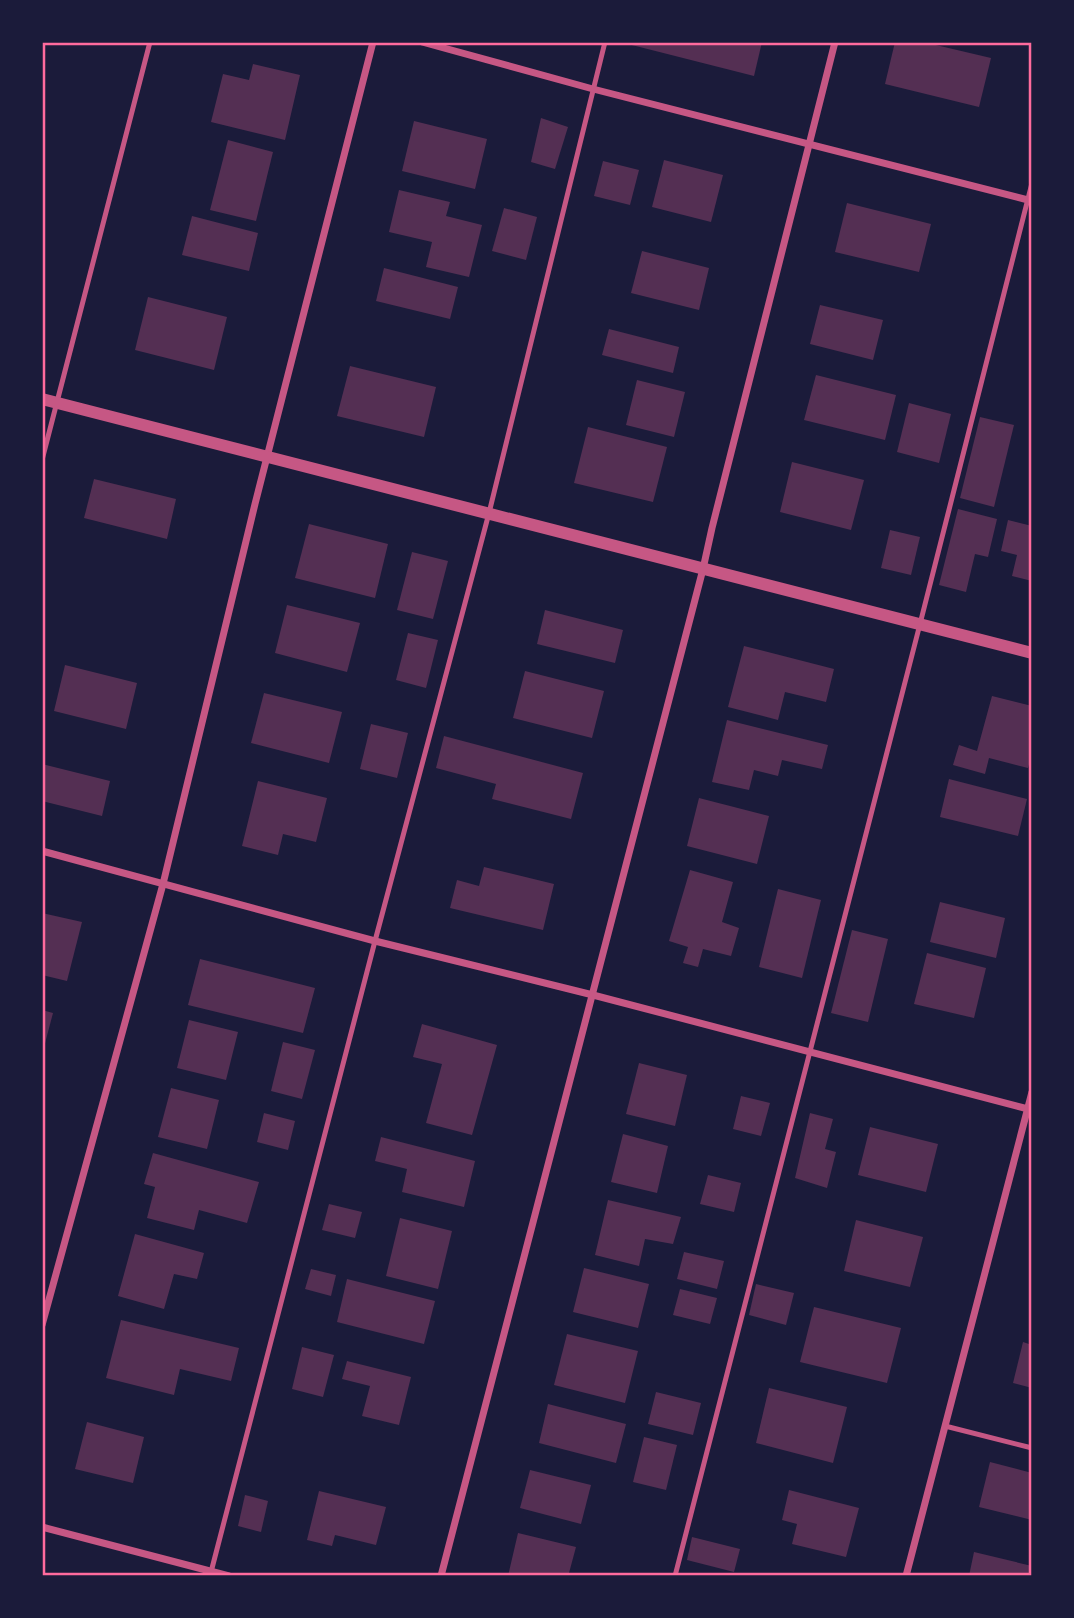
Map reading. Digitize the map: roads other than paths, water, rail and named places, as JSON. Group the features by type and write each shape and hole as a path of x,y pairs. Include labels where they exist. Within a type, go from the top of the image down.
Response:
{"street":[{"path":"42,1325 163,884 373,42"},
{"path":"422,42 593,89 1030,201"},
{"path":"441,1576 703,569 835,42"},
{"path":"42,398 1032,653"},
{"path":"42,851 375,941 593,995 1030,1110"},
{"path":"906,1576 1030,1110 1032,1092"},
{"path":"42,1527 211,1574 229,1576"}],"lane":[{"path":"42,460 150,42"},
{"path":"211,1574 489,513 605,42"},
{"path":"675,1576 1030,201 1032,183"},
{"path":"945,1426 1032,1448"}]}
